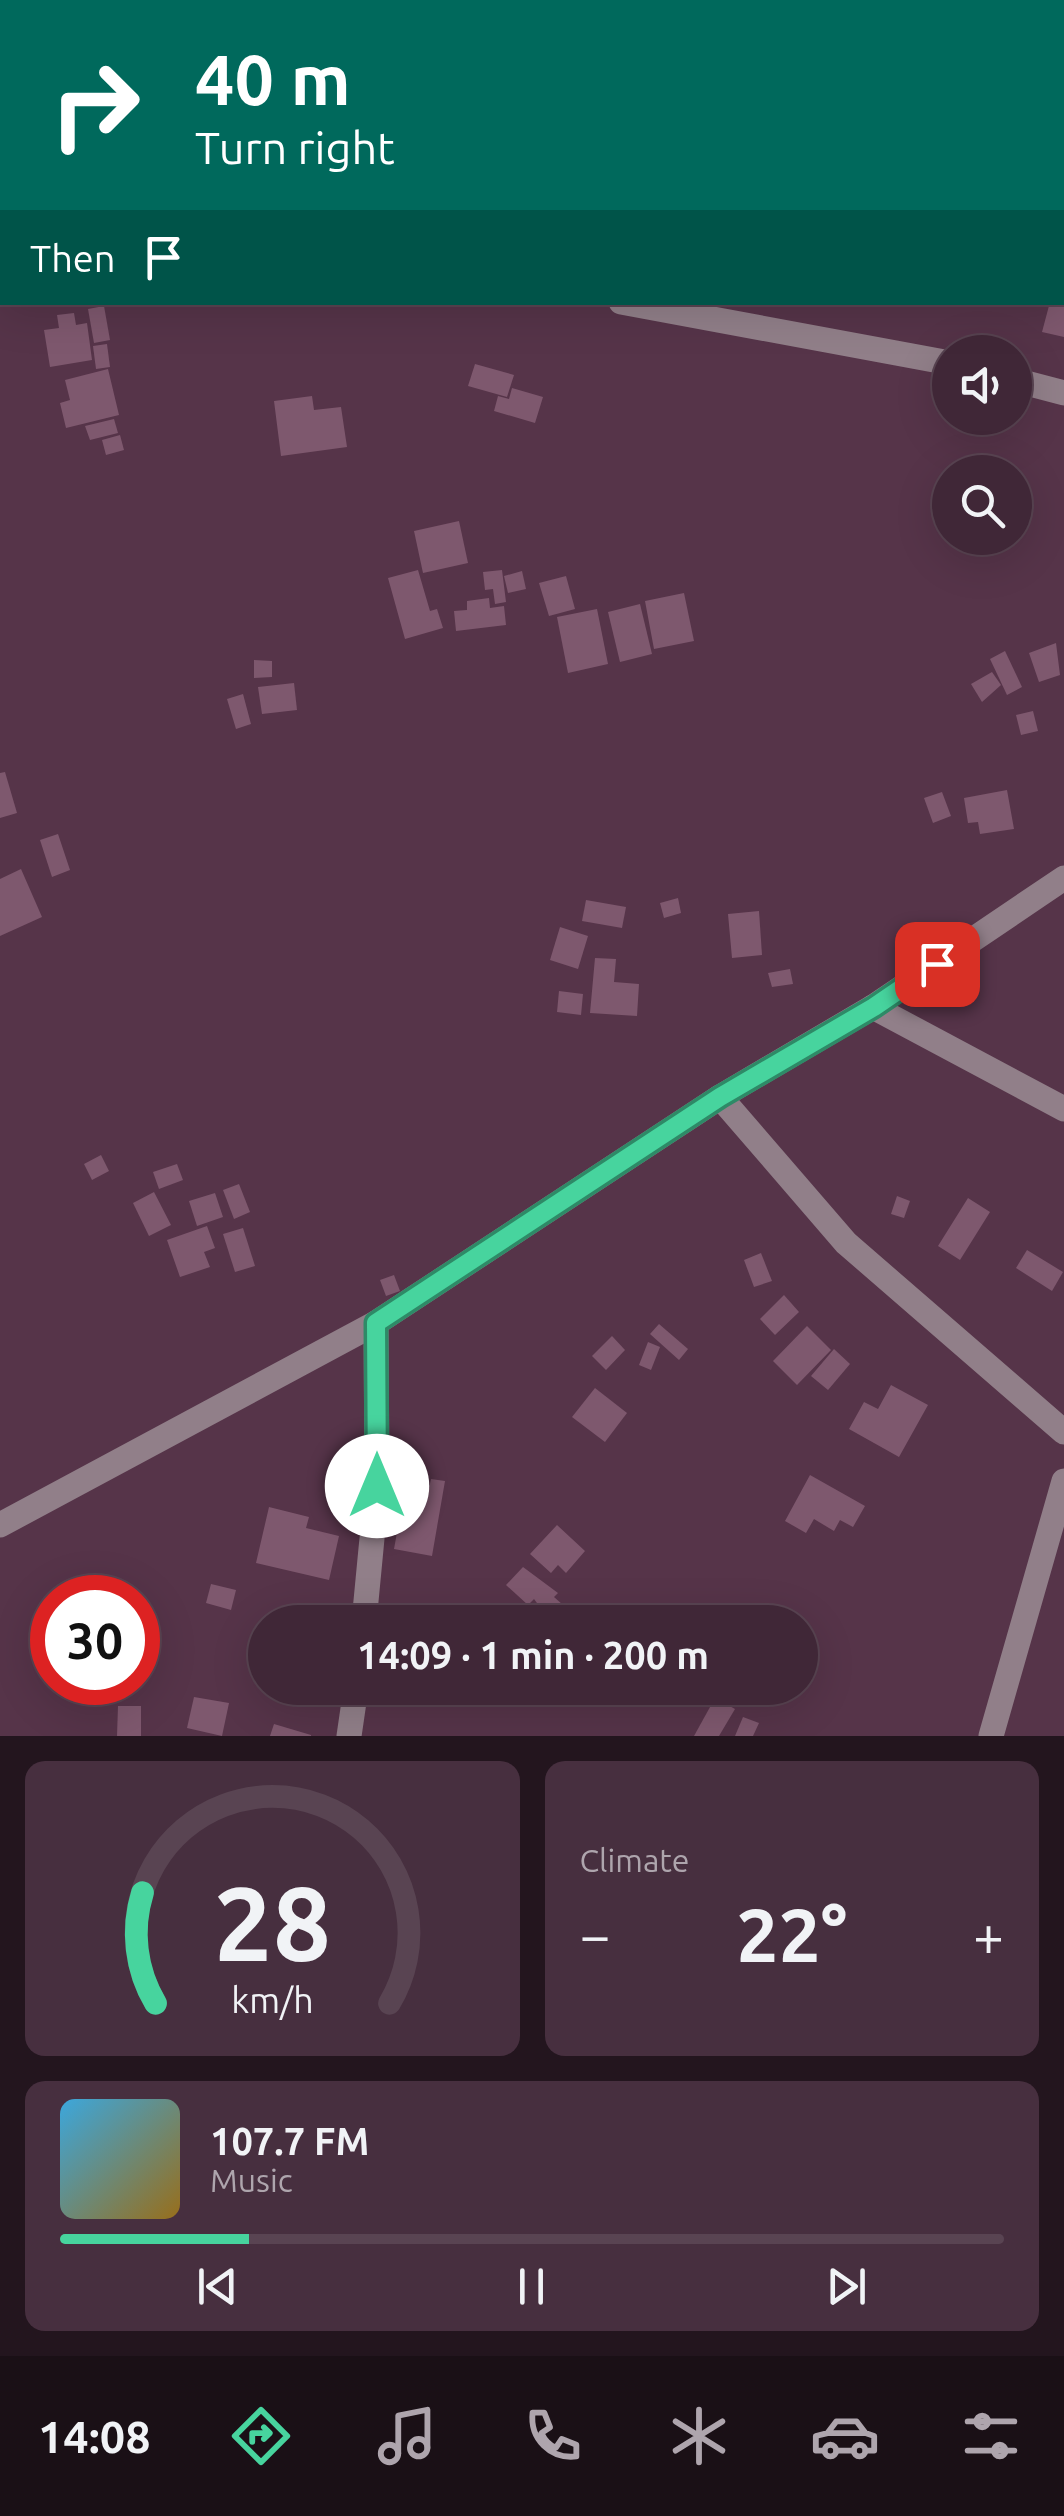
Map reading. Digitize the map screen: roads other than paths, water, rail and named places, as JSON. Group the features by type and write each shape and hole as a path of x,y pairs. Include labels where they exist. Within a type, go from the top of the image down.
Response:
{"street":[{"path":"637,305 932,360"},
{"path":"1032,385 1064,393"},
{"path":"0,1525 376,1323 720,1097 874,1007 1064,878"},
{"path":"874,1007 1064,1109"},
{"path":"720,1097 846,1243 1064,1432"},
{"path":"366,1605 377,1486 376,1323"},
{"path":"991,1736 1064,1481"},
{"path":"349,1736 354,1705"}]}
